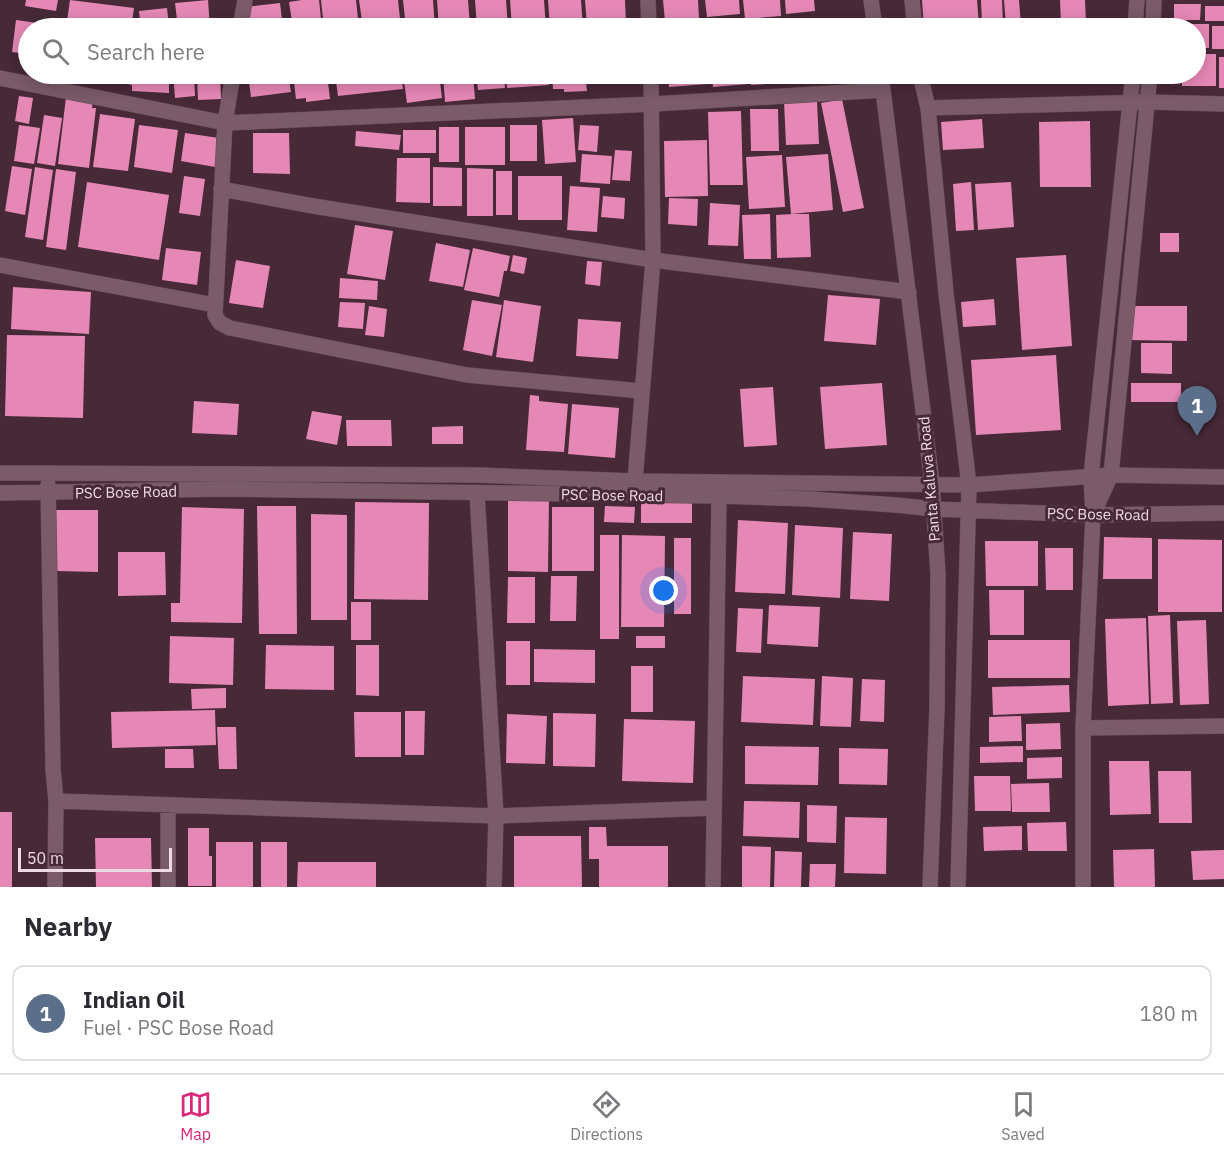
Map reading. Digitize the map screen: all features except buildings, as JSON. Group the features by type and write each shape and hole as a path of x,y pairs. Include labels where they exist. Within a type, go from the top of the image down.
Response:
{"street":[{"path":"242,18 245,0"},
{"path":"648,0 649,18"},
{"path":"871,0 874,18"},
{"path":"912,0 914,18"},
{"path":"1136,18 1137,0"},
{"path":"1153,18 1154,0"},
{"path":"0,78 18,82"},
{"path":"30,84 225,123 653,104 883,90"},
{"path":"231,84 225,123 215,305 217,319 231,328 467,375 641,391"},
{"path":"635,481 652,260 652,84"},
{"name":"Panta Kaluva Road","path":"882,84 932,483 938,574 937,708 930,887"},
{"path":"922,84 928,108 946,293 969,485 958,887"},
{"path":"1083,887 1083,728 1093,515 1091,476 1132,84"},
{"path":"1093,515 1111,475 1149,84"},
{"path":"928,108 1131,102 1224,104"},
{"path":"221,189 652,260 909,292"},
{"path":"0,265 215,305"},
{"name":"PSC Bose Road","path":"0,473 476,475 635,481 969,485 1111,475 1224,477"},
{"path":"48,473 53,769 56,801 55,887"},
{"name":"PSC Bose Road","path":"0,493 223,489 719,496 809,499 934,509 1093,515 1224,513"},
{"path":"477,493 496,816 494,887"},
{"path":"713,887 719,496"},
{"path":"1083,728 1224,726"},
{"path":"56,801 496,816 714,808"},
{"path":"168,806 168,887"}],"place":[{"name":"Indian Oil","path":"1197,436"}]}
